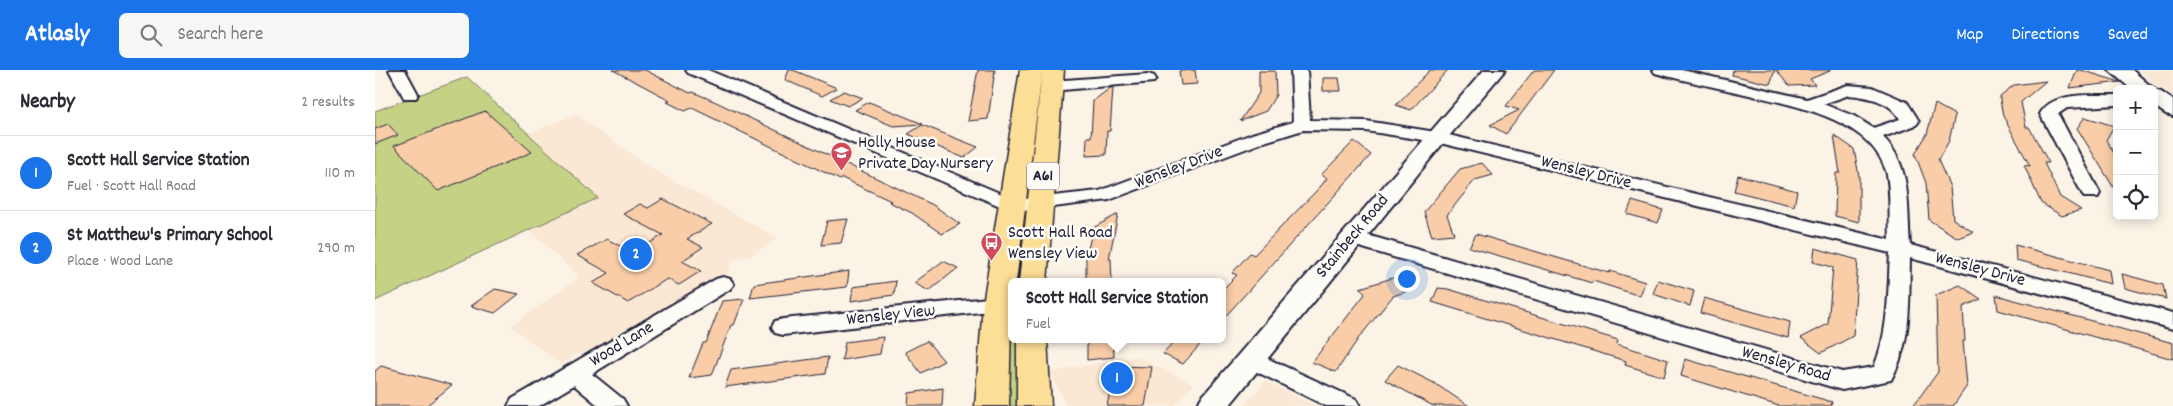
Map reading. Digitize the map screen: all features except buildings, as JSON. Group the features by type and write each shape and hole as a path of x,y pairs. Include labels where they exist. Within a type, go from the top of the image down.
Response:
{"highway":[{"name":"A61","path":"1031,70 1018,202 1032,278"},
{"name":"A61","path":"992,406 998,304 1018,202 1052,78"},
{"path":"1032,343 1034,406"}],"street":[{"path":"397,70 409,94"},
{"path":"694,70 1018,202"},
{"path":"1299,70 1302,125"},
{"name":"Stainbeck Road","path":"1212,406 1436,137 1495,70"},
{"name":"Wensley Road","path":"1353,238 1842,381 1883,374 1893,349 1896,331 1900,249 1896,172 1885,149 1871,135 1848,120 1808,104 1661,70"},
{"path":"2119,70 2139,85"},
{"path":"1052,78 1148,79"},
{"path":"1808,104 1848,90 1872,92 1901,106 1910,121 1871,135"},
{"path":"2091,193 2049,114 2052,108 2064,103 2113,100"},
{"name":"Wensley Drive","path":"1018,202 1102,196 1258,138 1302,125 1366,126 1436,137 1900,249 2173,321"},
{"name":"Wood Lane","path":"520,406 723,284"},
{"name":"Wensley View","path":"783,328 998,304"},
{"path":"1251,359 1348,406"},
{"path":"576,373 615,406"}],"shaded area":[{"path":"2138,70 2173,70 2173,95"},
{"path":"575,114 653,169 778,238 750,256 734,260 727,275 599,352 597,350 577,354 561,365 510,326 579,277 529,230 598,198 527,134"},
{"path":"1136,356 1194,384 1174,406 1066,406 1050,372"},
{"path":"1265,381 1316,406 1244,406"}],"green space":[{"path":"467,77 598,198 375,301 375,111"},
{"path":"1008,307 1008,343 1018,343 1018,406 1004,406"}],"place":[{"name":"Holly House Private Day Nursery","path":"842,172"},
{"name":"St Matthew's Primary School","path":"636,254"},
{"name":"Scott Hall Road Wensley View","path":"992,262"},
{"name":"Scott Hall Service Station","path":"1117,378"}]}
